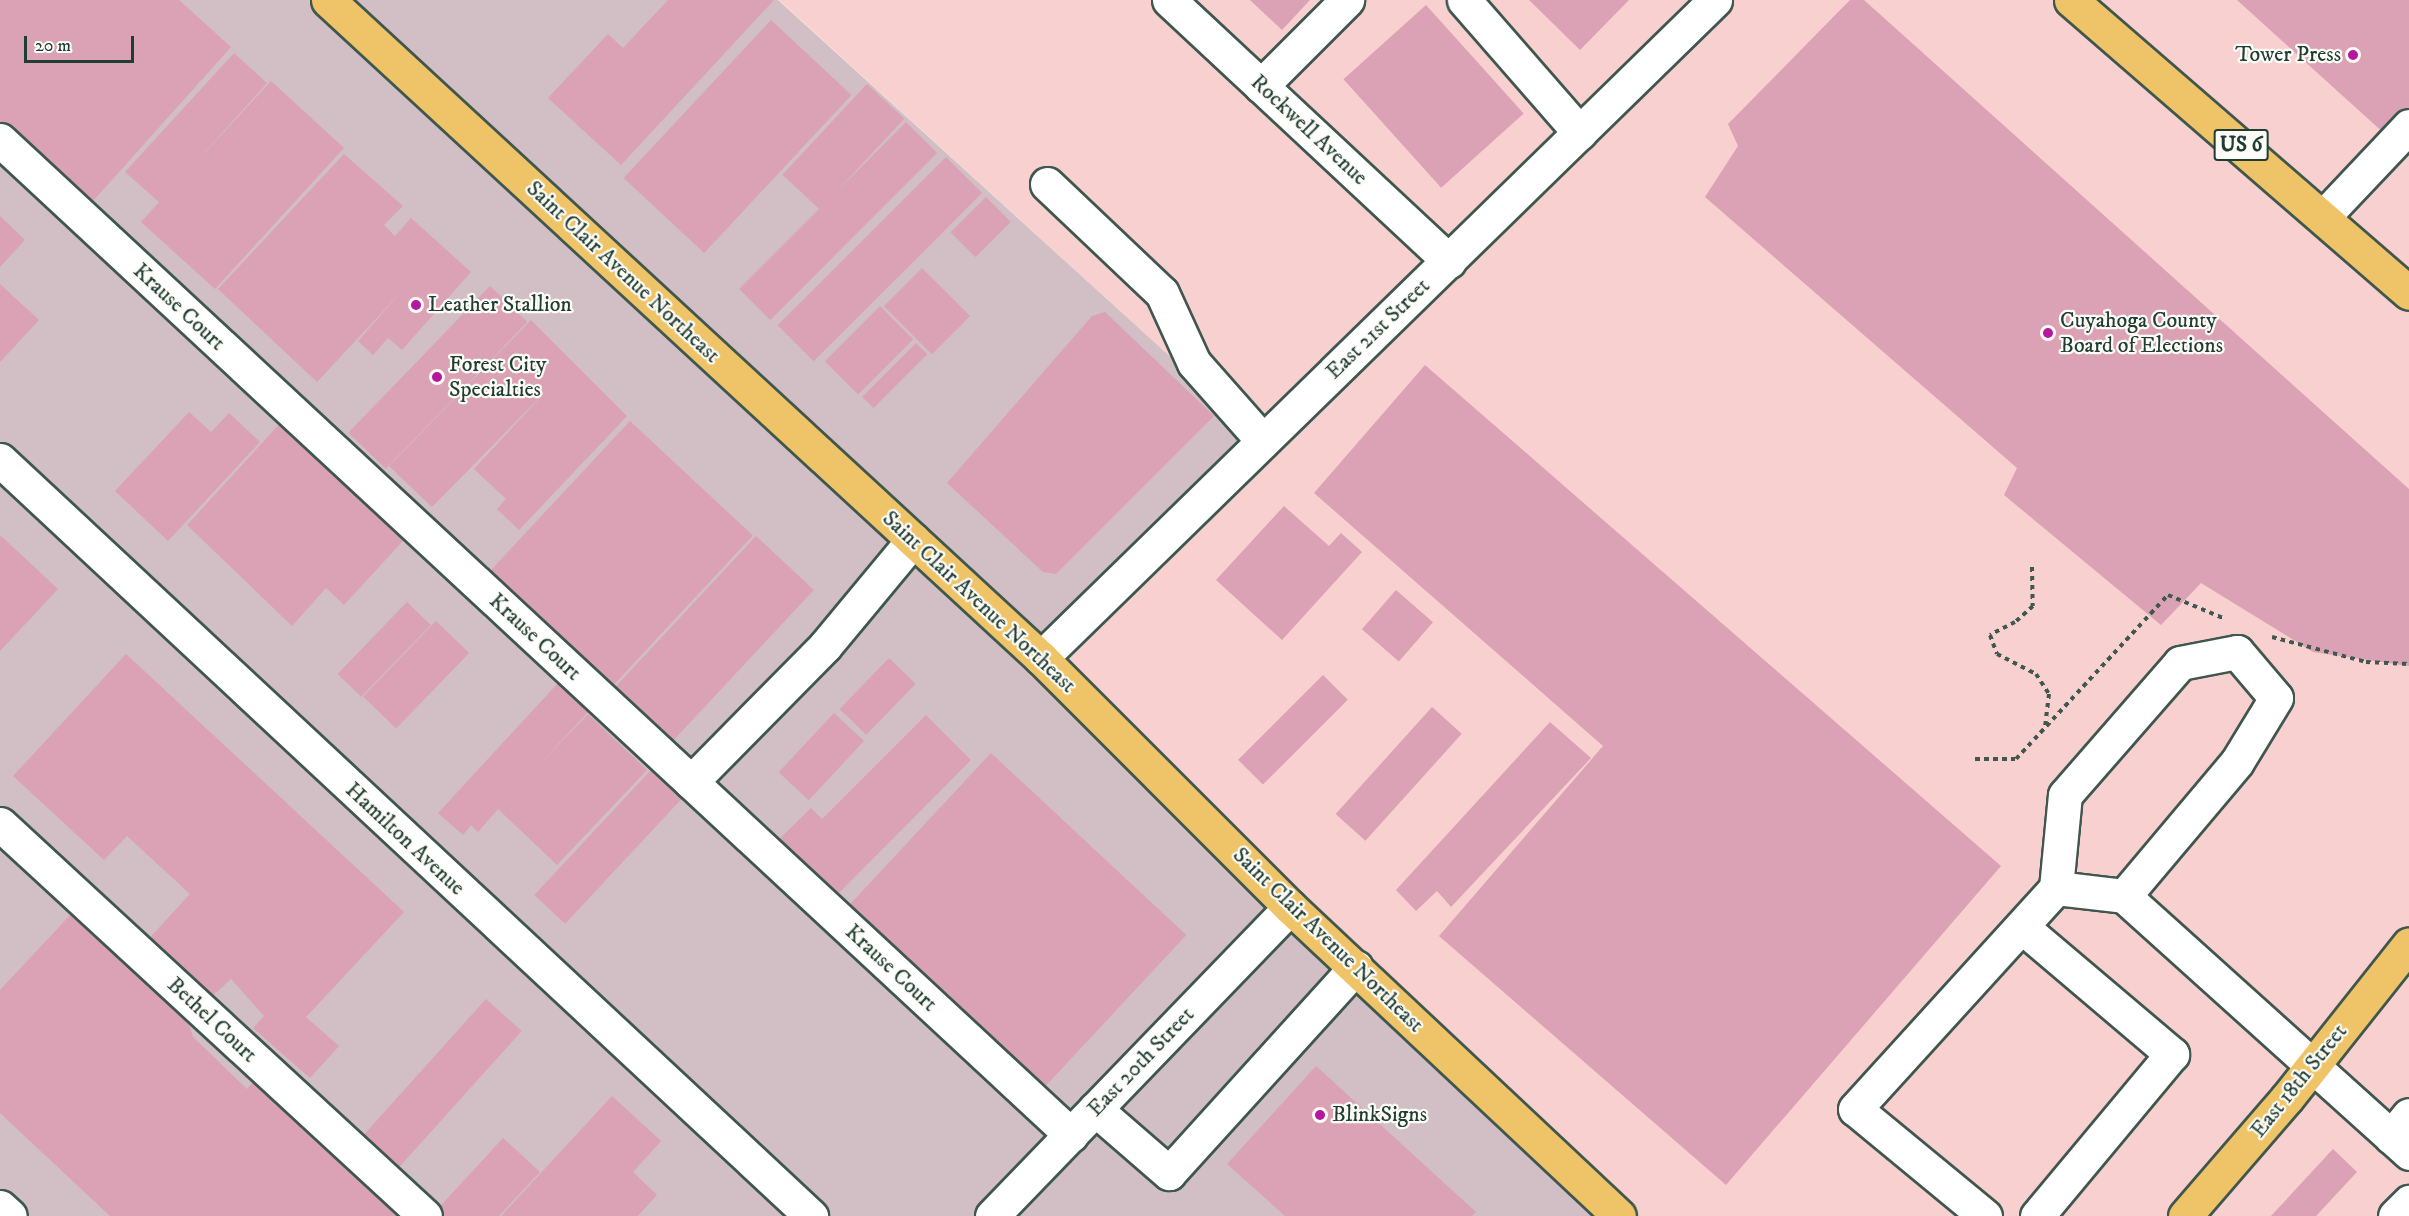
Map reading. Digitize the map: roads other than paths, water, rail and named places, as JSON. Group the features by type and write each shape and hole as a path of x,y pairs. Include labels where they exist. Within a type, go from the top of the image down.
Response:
{"main road":[{"name":"Saint Clair Avenue Northeast","path":"328,0 1041,658 1290,907 1619,1216"},
{"name":"US 6","path":"2071,0 2325,216 2409,292"},
{"name":"East 18th Street","path":"2185,1216 2311,1068 2409,944"}],"street":[{"name":"Rockwell Avenue","path":"1169,0 1449,261"},
{"path":"1261,86 1347,0"},
{"path":"1464,0 1580,133"},
{"name":"East 21st Street","path":"1041,658 1715,0"},
{"path":"2325,216 2409,126"},
{"name":"Krause Court","path":"0,140 1071,1134"},
{"path":"1047,184 1162,293 1194,363 1263,441"},
{"name":"Hamilton Avenue","path":"0,460 811,1216"},
{"path":"691,782 825,646 913,540"},
{"path":"1985,1216 1855,1109 2056,888 2065,795 2180,663 2237,652 2276,698 2237,762 2124,896"},
{"name":"Bethel Court","path":"0,824 424,1216"},
{"path":"2056,888 2124,896 2311,1068 2403,1135"},
{"name":"East 20th Street","path":"992,1216 1290,907"},
{"path":"2022,927 2172,1054 2037,1216"},
{"path":"1095,1109 1169,1173 1356,967"},
{"path":"2395,1216 2409,1202"},
{"path":"0,1207 10,1216"}],"place":[{"name":"Tower Press","path":"2353,55"},
{"name":"Leather Stallion","path":"416,305"},
{"name":"Cuyahoga County Board of Elections","path":"2048,333"},
{"name":"Forest City Specialties","path":"437,377"},
{"name":"BlinkSigns","path":"1320,1115"}]}
